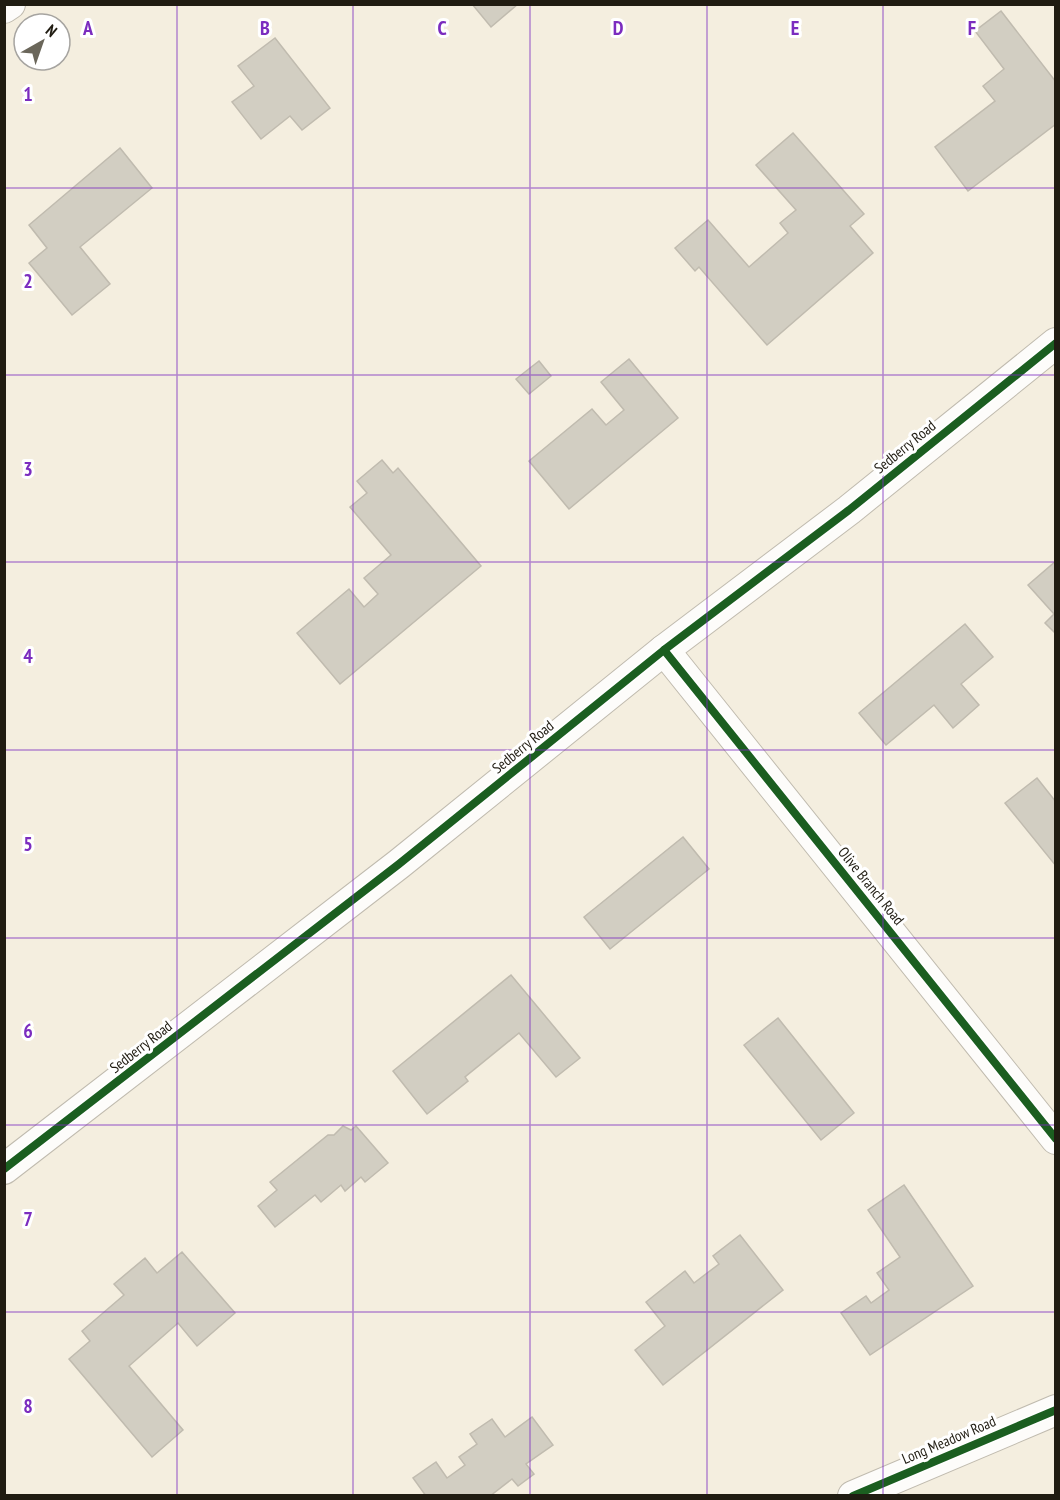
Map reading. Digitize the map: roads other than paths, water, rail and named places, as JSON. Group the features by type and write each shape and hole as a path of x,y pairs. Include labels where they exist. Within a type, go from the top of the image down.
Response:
{"street":[{"path":"4,8 10,4"},
{"name":"Sedberry Road","path":"4,1169 399,864 664,650 849,510 1056,343"},
{"name":"Olive Branch Road","path":"664,650 1056,1139"},
{"name":"Long Meadow Road","path":"853,1496 1056,1410"}]}
